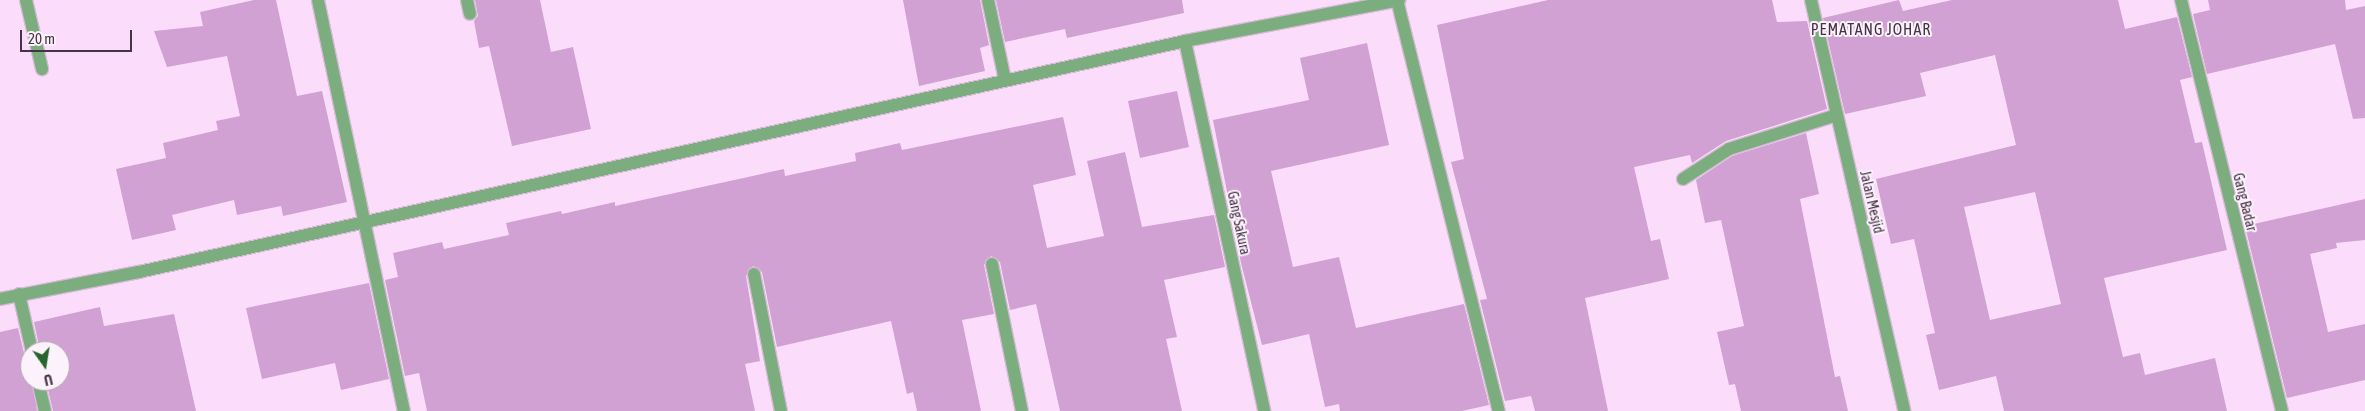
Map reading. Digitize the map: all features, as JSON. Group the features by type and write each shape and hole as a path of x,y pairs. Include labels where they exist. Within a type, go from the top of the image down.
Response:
{"street":[{"path":"26,0 42,70"},
{"path":"318,0 404,411"},
{"path":"467,0 470,14"},
{"path":"988,0 1005,80"},
{"path":"0,299 139,272 364,219 1185,41 1398,0 1499,411"},
{"name":"Jalan Mesjid","path":"1811,0 1904,411"},
{"name":"Gang Badar","path":"2181,0 2282,411"},
{"name":"Gang Sakura","path":"1185,41 1264,411"},
{"path":"1683,179 1729,149 1837,115"},
{"path":"992,264 1022,411"},
{"path":"754,274 781,411"},
{"path":"19,294 30,341"},
{"path":"40,391 45,411"}],"building":[{"path":"254,0 276,0 297,96 322,91 347,202 283,216 281,206 237,215 234,200 172,215 176,230 132,240 116,169 166,158 163,143 218,130 216,121 240,116 227,56 167,67 154,31 203,26 200,12"},
{"path":"475,0 540,0 551,52 573,47 591,129 512,146 489,46 479,48 474,21 478,16"},
{"path":"903,0 980,0 989,45 980,48 985,71 919,86"},
{"path":"996,0 1182,0 1184,13 1067,38 1065,29 1005,42"},
{"path":"1548,0 1772,0 1777,22 1807,21 1827,109 1726,141 1692,163 1690,155 1634,167 1651,241 1660,239 1669,279 1585,298 1608,411 1535,411 1531,396 1505,401 1480,300 1487,299 1451,162 1464,159 1437,25"},
{"path":"1899,0 1903,11 1952,0 2118,0 2125,29 2177,17 2192,77 2180,80 2195,143 2202,142 2227,250 2104,278 2123,357 2140,353 2145,375 2215,358 2227,411 2004,411 1996,376 1939,390 1926,335 1935,333 1914,239 1891,244 1876,179 2016,145 1995,55 1920,73 1926,96 1845,114 1823,18","holes":["2035,192 2061,304 1990,320 1964,207"]},
{"path":"2208,0 2345,0 2346,10 2365,6 2365,118 2353,119 2335,44 2207,74 2193,14 2210,10"},
{"path":"1367,43 1389,145 1271,171 1293,267 1339,257 1356,328 1464,304 1489,405 1462,411 1340,411 1339,404 1325,407 1309,334 1262,345 1241,263 1213,120 1309,100 1300,58"},
{"path":"1177,91 1189,147 1140,158 1128,101"},
{"path":"1063,117 1076,175 1033,185 1047,248 1104,236 1087,161 1125,152 1142,227 1214,215 1225,267 1164,280 1177,337 1166,339 1182,411 1060,411 1036,304 1010,310 1000,262 991,256 984,265 994,314 962,320 981,411 917,411 913,392 907,394 891,321 777,347 762,272 753,266 746,276 760,361 745,364 755,411 427,411 419,373 405,376 385,280 398,277 393,253 442,242 444,249 509,235 506,223 561,211 562,214 615,202 615,206 784,169 785,176 856,161 855,153 900,143 902,150"},
{"path":"1806,133 1819,194 1800,199 1835,377 1840,376 1848,411 1741,411 1735,384 1729,385 1717,332 1744,326 1721,220 1705,223 1696,180 1732,156"},
{"path":"2365,199 2365,240 2336,243 2337,248 2310,254 2328,332 2365,324 2365,380 2287,398 2245,226"},
{"path":"369,283 389,379 341,390 335,363 262,379 246,308"},
{"path":"100,307 104,326 174,314 196,411 53,411 48,391 70,391 70,341 38,341 34,322"},
{"path":"18,328 21,341 20,391 34,391 37,411 0,411 0,332"}],"district":[{"name":"PEMATANG JOHAR","path":"1871,29"}]}
